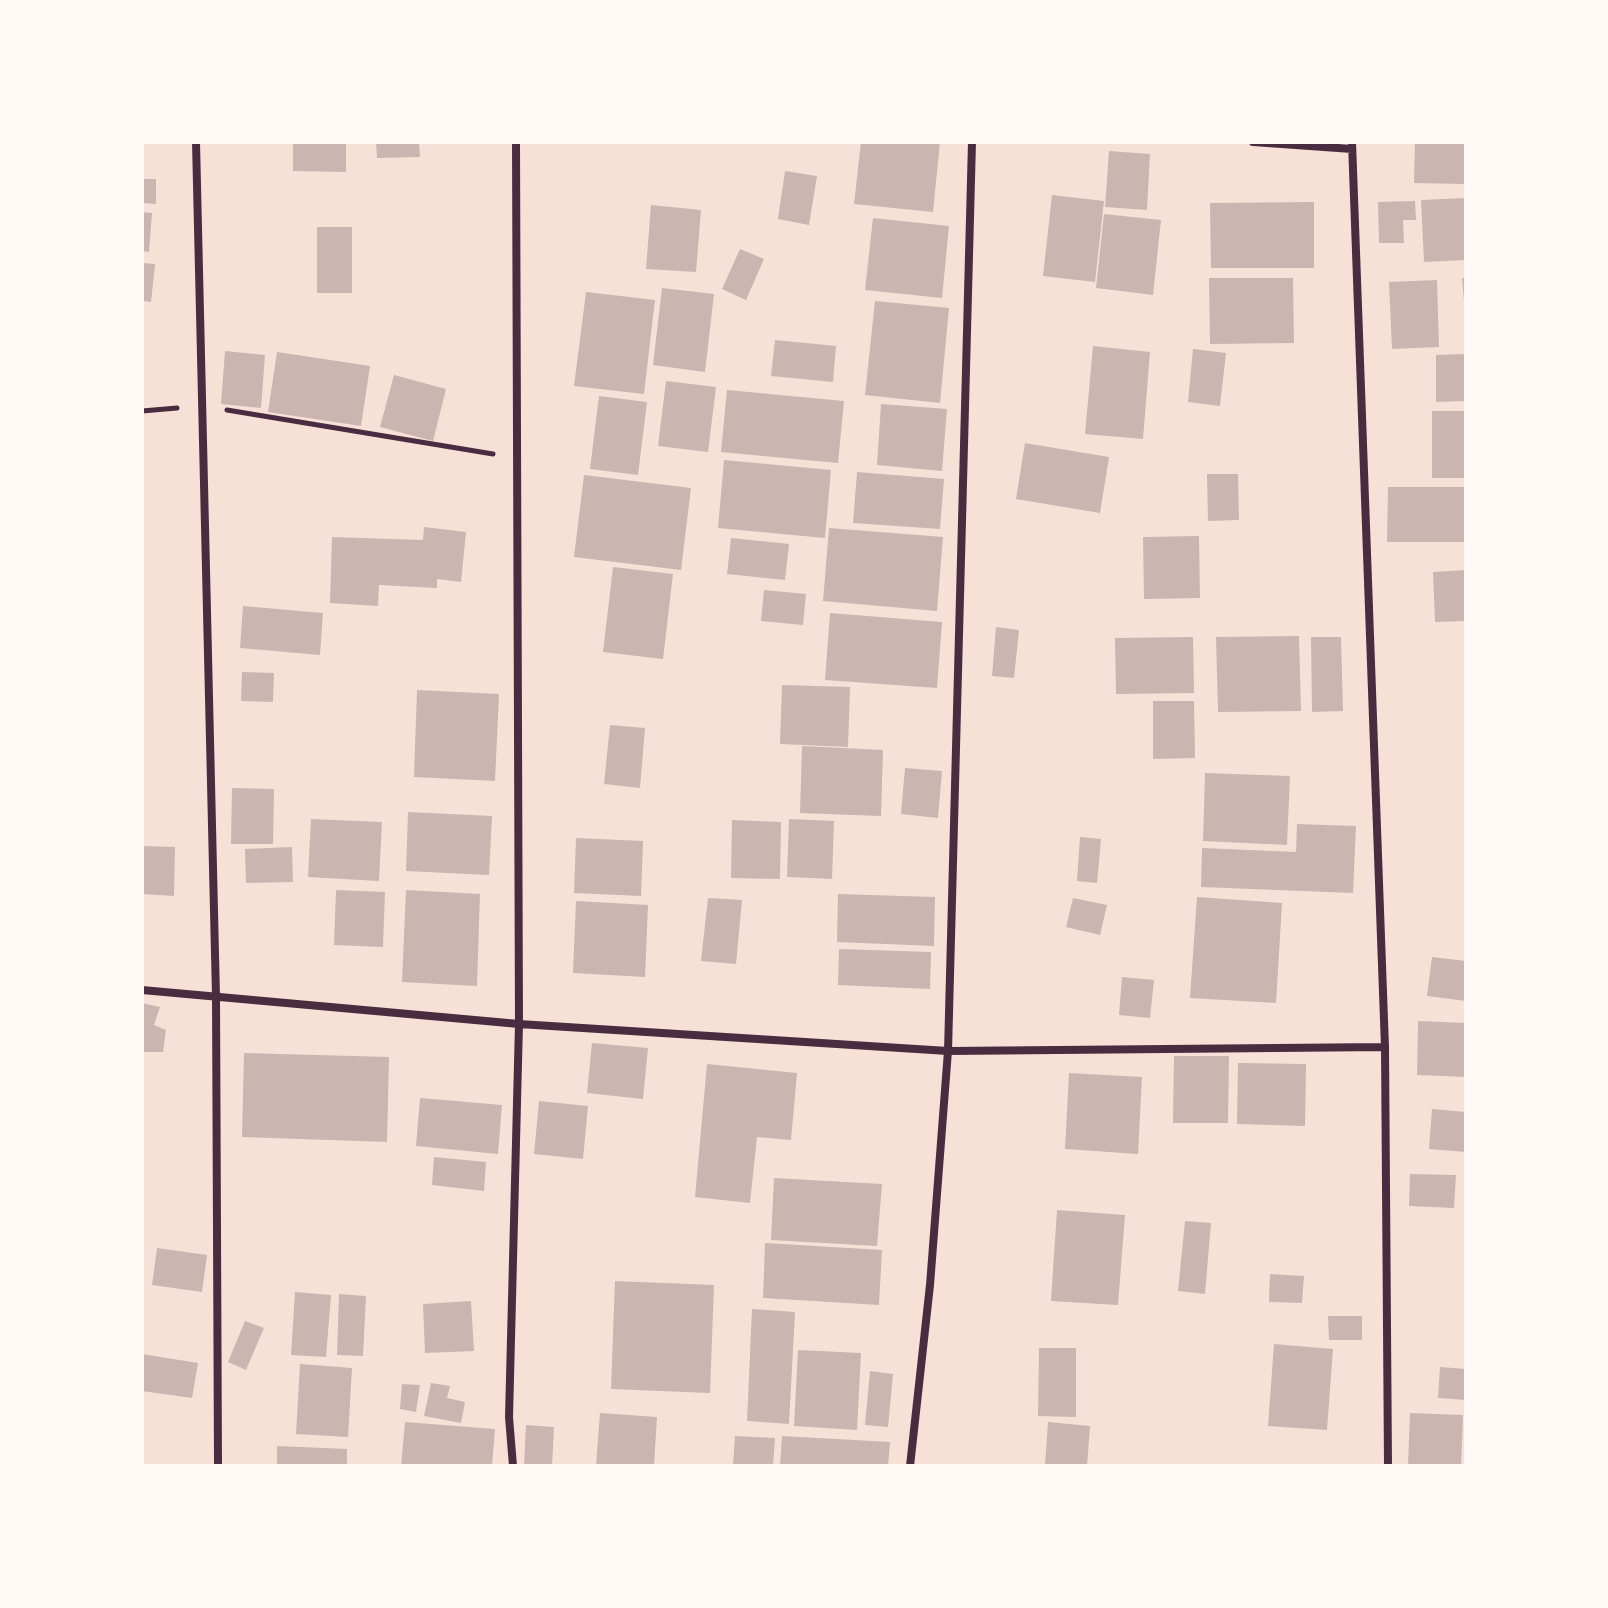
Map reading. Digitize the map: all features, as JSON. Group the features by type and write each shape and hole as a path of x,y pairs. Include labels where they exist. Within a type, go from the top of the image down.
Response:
{"street":[{"path":"196,142 216,996 218,1466"},
{"path":"513,1466 509,1417 519,1024 514,458 516,142"},
{"path":"910,1466 930,1285 948,1051 972,142"},
{"path":"1253,142 1352,145 1385,1047 1388,1466"},
{"path":"142,990 519,1024 948,1051 1385,1047"}],"path":[{"path":"142,411 203,406 514,458"}],"building":[{"path":"293,142 346,142 346,172 293,171"},
{"path":"376,142 419,142 420,157 377,158"},
{"path":"861,142 940,142 933,212 854,204"},
{"path":"1415,142 1464,143 1464,184 1414,183"},
{"path":"1109,151 1150,154 1147,210 1105,207"},
{"path":"785,171 817,176 809,225 778,219"},
{"path":"142,179 156,179 156,204 142,203"},
{"path":"1052,195 1104,201 1095,282 1043,276"},
{"path":"1466,198 1466,260 1424,262 1421,200"},
{"path":"1415,201 1416,220 1403,220 1404,243 1379,243 1378,202"},
{"path":"1314,202 1314,268 1211,268 1210,203"},
{"path":"651,205 701,210 696,272 646,269"},
{"path":"142,212 152,213 149,252 142,251"},
{"path":"1104,214 1161,220 1153,295 1096,288"},
{"path":"873,218 949,226 942,298 865,290"},
{"path":"317,227 352,227 352,293 317,293"},
{"path":"740,249 764,259 746,300 722,289"},
{"path":"142,263 155,264 151,302 142,301"},
{"path":"1209,278 1293,278 1294,343 1210,344"},
{"path":"1462,278 1466,278 1466,301 1464,301"},
{"path":"1437,280 1439,347 1392,349 1389,282"},
{"path":"662,288 714,294 705,372 653,365"},
{"path":"586,292 655,300 644,394 574,386"},
{"path":"875,301 949,308 940,403 865,395"},
{"path":"775,340 836,346 833,382 771,376"},
{"path":"1093,346 1150,352 1143,439 1085,434"},
{"path":"1193,349 1226,353 1220,406 1188,402"},
{"path":"225,351 265,355 261,408 221,404"},
{"path":"277,352 370,366 361,426 268,412"},
{"path":"1466,354 1466,401 1436,402 1436,355"},
{"path":"394,375 446,389 433,441 380,427"},
{"path":"666,381 716,387 708,452 658,446"},
{"path":"727,390 844,401 838,463 721,452"},
{"path":"599,396 647,402 638,475 590,469"},
{"path":"881,404 947,409 942,471 877,465"},
{"path":"1432,411 1466,411 1466,478 1432,478"},
{"path":"1025,443 1109,457 1100,513 1016,499"},
{"path":"724,460 831,470 825,538 718,528"},
{"path":"857,472 944,479 940,529 853,523"},
{"path":"1207,474 1238,474 1239,520 1208,521"},
{"path":"584,475 691,488 681,570 574,557"},
{"path":"1388,487 1466,487 1466,542 1387,542"},
{"path":"424,527 466,532 461,582 437,579 437,588 379,585 378,606 330,603 332,537 423,540"},
{"path":"829,528 943,537 937,611 823,601"},
{"path":"1199,536 1200,598 1144,599 1143,537"},
{"path":"731,538 789,544 785,580 727,574"},
{"path":"613,567 673,574 663,659 603,652"},
{"path":"1466,570 1466,621 1435,622 1433,572"},
{"path":"764,590 806,594 803,625 761,621"},
{"path":"243,606 323,613 320,655 240,648"},
{"path":"830,613 942,622 937,688 825,680"},
{"path":"996,627 1019,630 1014,678 992,676"},
{"path":"1299,636 1301,711 1218,712 1216,637"},
{"path":"1193,637 1194,693 1116,694 1115,638"},
{"path":"1311,637 1341,637 1343,711 1312,712"},
{"path":"242,672 274,673 273,702 241,701"},
{"path":"782,685 850,687 848,747 780,744"},
{"path":"417,690 499,694 495,781 414,777"},
{"path":"1153,701 1194,701 1195,758 1153,759"},
{"path":"610,725 645,728 640,788 604,784"},
{"path":"802,746 883,750 881,816 800,813"},
{"path":"905,768 942,771 938,818 901,814"},
{"path":"1205,773 1290,776 1287,845 1203,841"},
{"path":"232,788 274,789 273,844 231,844"},
{"path":"408,812 492,816 489,875 406,871"},
{"path":"311,819 382,822 379,881 308,877"},
{"path":"789,819 834,821 832,879 787,877"},
{"path":"732,820 781,822 780,879 731,878"},
{"path":"1297,824 1356,826 1353,893 1201,887 1202,848 1296,852"},
{"path":"1080,837 1101,839 1097,883 1077,881"},
{"path":"576,838 643,841 641,896 574,893"},
{"path":"142,846 175,847 174,896 142,894"},
{"path":"292,847 293,882 246,883 245,849"},
{"path":"336,890 385,892 383,947 334,945"},
{"path":"406,890 480,894 477,986 402,982"},
{"path":"838,894 935,897 934,946 837,942"},
{"path":"1197,897 1282,903 1276,1003 1190,998"},
{"path":"708,898 742,900 736,964 701,961"},
{"path":"1073,898 1107,905 1100,935 1066,927"},
{"path":"576,901 648,905 645,977 573,973"},
{"path":"839,949 931,952 930,989 838,985"},
{"path":"1432,957 1466,961 1466,1001 1427,996"},
{"path":"1122,977 1154,980 1150,1018 1119,1015"},
{"path":"142,1003 160,1007 154,1025 166,1030 163,1052 142,1052"},
{"path":"1418,1021 1466,1023 1466,1077 1417,1075"},
{"path":"592,1043 648,1048 643,1099 587,1093"},
{"path":"244,1053 389,1057 387,1142 242,1137"},
{"path":"1174,1056 1229,1056 1228,1123 1173,1123"},
{"path":"1238,1063 1306,1064 1305,1126 1237,1124"},
{"path":"707,1064 797,1073 791,1140 757,1137 750,1203 695,1197"},
{"path":"1069,1073 1142,1077 1138,1154 1065,1149"},
{"path":"420,1098 502,1105 498,1154 416,1146"},
{"path":"539,1101 588,1106 583,1159 534,1154"},
{"path":"1432,1109 1466,1112 1466,1152 1429,1149"},
{"path":"434,1157 486,1162 484,1191 432,1185"},
{"path":"1410,1174 1456,1175 1454,1208 1409,1206"},
{"path":"774,1178 882,1184 877,1246 771,1240"},
{"path":"1057,1210 1125,1215 1118,1305 1051,1301"},
{"path":"1185,1221 1211,1223 1205,1294 1178,1291"},
{"path":"765,1243 882,1250 879,1305 763,1298"},
{"path":"157,1248 207,1255 202,1292 152,1285"},
{"path":"1270,1274 1304,1276 1302,1303 1269,1302"},
{"path":"615,1281 714,1285 710,1393 611,1389"},
{"path":"295,1292 331,1295 326,1357 291,1355"},
{"path":"339,1294 366,1296 363,1356 337,1355"},
{"path":"471,1301 474,1351 425,1353 423,1304"},
{"path":"752,1309 795,1312 789,1424 747,1421"},
{"path":"1328,1316 1362,1316 1362,1340 1329,1340"},
{"path":"245,1321 264,1328 246,1370 228,1362"},
{"path":"1274,1344 1333,1349 1327,1430 1268,1426"},
{"path":"1039,1348 1076,1348 1076,1417 1038,1416"},
{"path":"798,1350 861,1353 857,1430 794,1426"},
{"path":"142,1354 198,1363 192,1398 142,1391"},
{"path":"300,1364 352,1368 348,1437 296,1434"},
{"path":"1440,1367 1466,1369 1466,1400 1438,1398"},
{"path":"870,1371 893,1374 888,1427 865,1425"},
{"path":"431,1383 450,1386 447,1398 465,1402 461,1423 424,1416"},
{"path":"402,1384 420,1385 416,1412 400,1409"},
{"path":"600,1413 657,1417 654,1466 596,1466"},
{"path":"1410,1413 1463,1415 1461,1466 1408,1466"},
{"path":"405,1422 495,1429 492,1466 401,1466"},
{"path":"1048,1422 1090,1426 1087,1466 1045,1466"},
{"path":"526,1425 554,1427 552,1466 524,1466"},
{"path":"735,1436 775,1438 773,1466 733,1466"},
{"path":"782,1436 890,1442 888,1466 780,1466"},
{"path":"277,1446 347,1449 347,1466 277,1466"}]}
